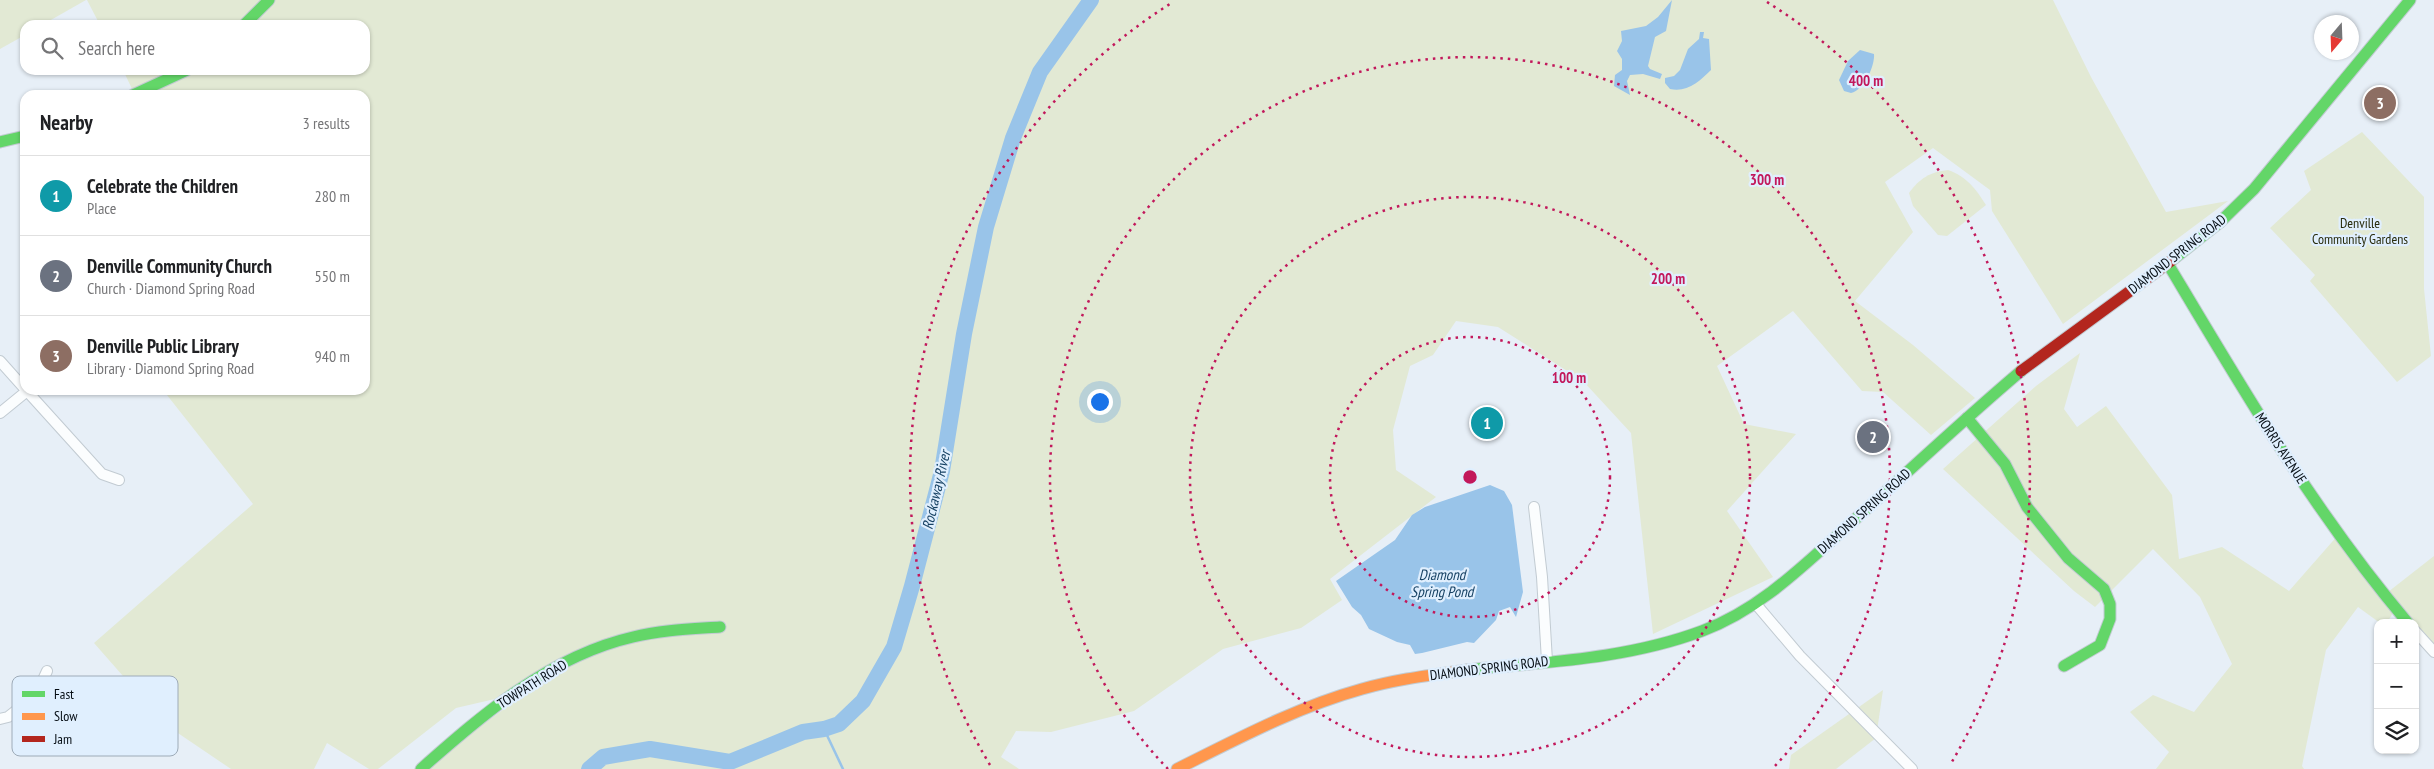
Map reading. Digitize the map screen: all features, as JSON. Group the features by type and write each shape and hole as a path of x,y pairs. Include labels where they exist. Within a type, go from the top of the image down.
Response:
{"street":[{"path":"249,20 269,0"},
{"name":"DIAMOND SPRING ROAD","path":"1177,769 1277,719 1358,690 1437,674 1606,655 1660,645 1704,630 1755,603 1782,585 2020,372 2168,264 2219,223 2254,189 2410,0"},
{"path":"144,90 177,75"},
{"path":"0,142 20,137"},
{"name":"MORRIS AVENUE","path":"2168,264 2293,469 2368,574 2405,619"},
{"path":"0,361 20,383"},
{"path":"0,414 21,395"},
{"path":"31,395 102,474 119,480"},
{"path":"1967,418 2005,464 2027,507 2068,558 2104,589 2110,604 2110,619 2100,645 2064,666"},
{"path":"1534,507 1542,577 1546,661"},
{"path":"1755,603 1800,656 1912,769"},
{"name":"TOWPATH ROAD","path":"421,769 501,702 555,666 619,640 658,632 720,627"},
{"path":"2419,635 2434,652"},
{"path":"44,676 46,671"},
{"path":"0,719 12,714"}],"green space":[{"path":"0,0 86,0 51,20 20,20 20,38 0,49"},
{"path":"87,0 2053,0 2091,77 2166,212 2228,201 2063,324 1992,211 1990,190 1933,148 1885,182 1913,232 1855,301 1913,345 1975,398 1931,435 1883,392 1862,391 1793,311 1717,366 1744,424 1796,434 1727,511 1773,577 1653,634 1631,433 1583,381 1498,327 1456,321 1433,355 1410,366 1393,430 1396,470 1436,497 1330,579 1342,600 1301,628 1223,649 1134,711 1051,732 1016,731 1001,757 1019,769 421,769 529,691 456,708 378,769 369,769 327,743 314,769 231,769 178,733 178,676 123,676 94,643 253,504 167,395 370,395 370,90 133,90 125,75 370,75 370,20 97,20"},
{"name":"Denville Community Gardens","path":"2362,132 2424,197 2424,289 2431,356 2397,382 2310,281 2315,275 2270,228 2311,190 2304,171"},
{"path":"1948,170 1970,184 1986,205 1947,236 1938,235 1913,206 1909,193 1917,183 1926,177 1936,172"},
{"path":"2080,353 2064,409 2077,427 2106,406 2172,495 2179,559 2222,547 2289,591 2339,534 2388,592 2434,556 2434,648 2419,628 2419,619 2411,619 2398,604 2389,619 2374,619 2358,607 2326,650 2302,766 2304,769 2156,769 2169,752 2130,712 2153,695 2194,712 2232,664 2200,597 2153,549 2095,607 2074,591 1943,469 2036,386"},
{"path":"1883,690 1876,738 1836,769 1789,769 1791,755"}],"water":[{"path":"1672,0 1666,31 1655,37 1648,66 1650,69 1662,74 1660,79 1643,74 1630,75 1627,81 1630,95 1614,86 1615,75 1622,70 1622,59 1617,51 1622,41 1621,31 1646,26 1658,17"},
{"path":"1700,32 1704,32 1703,38 1709,39 1711,70 1688,88 1670,89 1665,83 1665,78 1674,76 1680,70 1688,49 1699,39"},
{"path":"1860,50 1874,54 1871,71 1864,83 1856,91 1851,93 1844,91 1839,80 1848,61"},
{"name":"Diamond Spring Pond","path":"1490,485 1504,491 1512,505 1523,592 1516,617 1510,607 1499,611 1496,620 1474,643 1467,642 1415,654 1410,645 1397,642 1369,629 1361,615 1352,607 1336,581 1395,540 1412,515 1425,507"}],"waterway":[{"name":"Rockaway River","path":"589,769 603,757 650,749 730,762 803,732 824,729 839,724 863,701 894,647 912,586 942,471 964,334 986,227 1013,138 1040,72 1091,0"},
{"path":"824,729 843,769"}],"traffic: fast":[{"path":"249,20 269,0"},
{"path":"2171,261 2219,223 2254,189 2410,0"},
{"path":"144,90 176,75"},
{"path":"0,142 20,137"},
{"path":"2168,264 2252,403 2310,493 2341,538 2405,619"},
{"path":"1467,670 1557,662 1645,648 1702,631 1744,611 1799,569 2021,371"},
{"path":"1967,418 2005,464 2027,507 2068,558 2104,589 2110,604 2110,619 2100,645 2064,666"},
{"path":"421,769 493,708 546,673 574,658 603,646 633,637 676,630 720,627"}],"traffic: slow":[{"path":"1177,769 1268,724 1338,696 1388,683 1467,670"}],"traffic: jam":[{"path":"2021,371 2171,261"}],"place":[{"name":"Denville Public Library","path":"2380,103"},
{"name":"Celebrate the Children","path":"1487,423"},
{"name":"Denville Community Church","path":"1873,437"}]}
